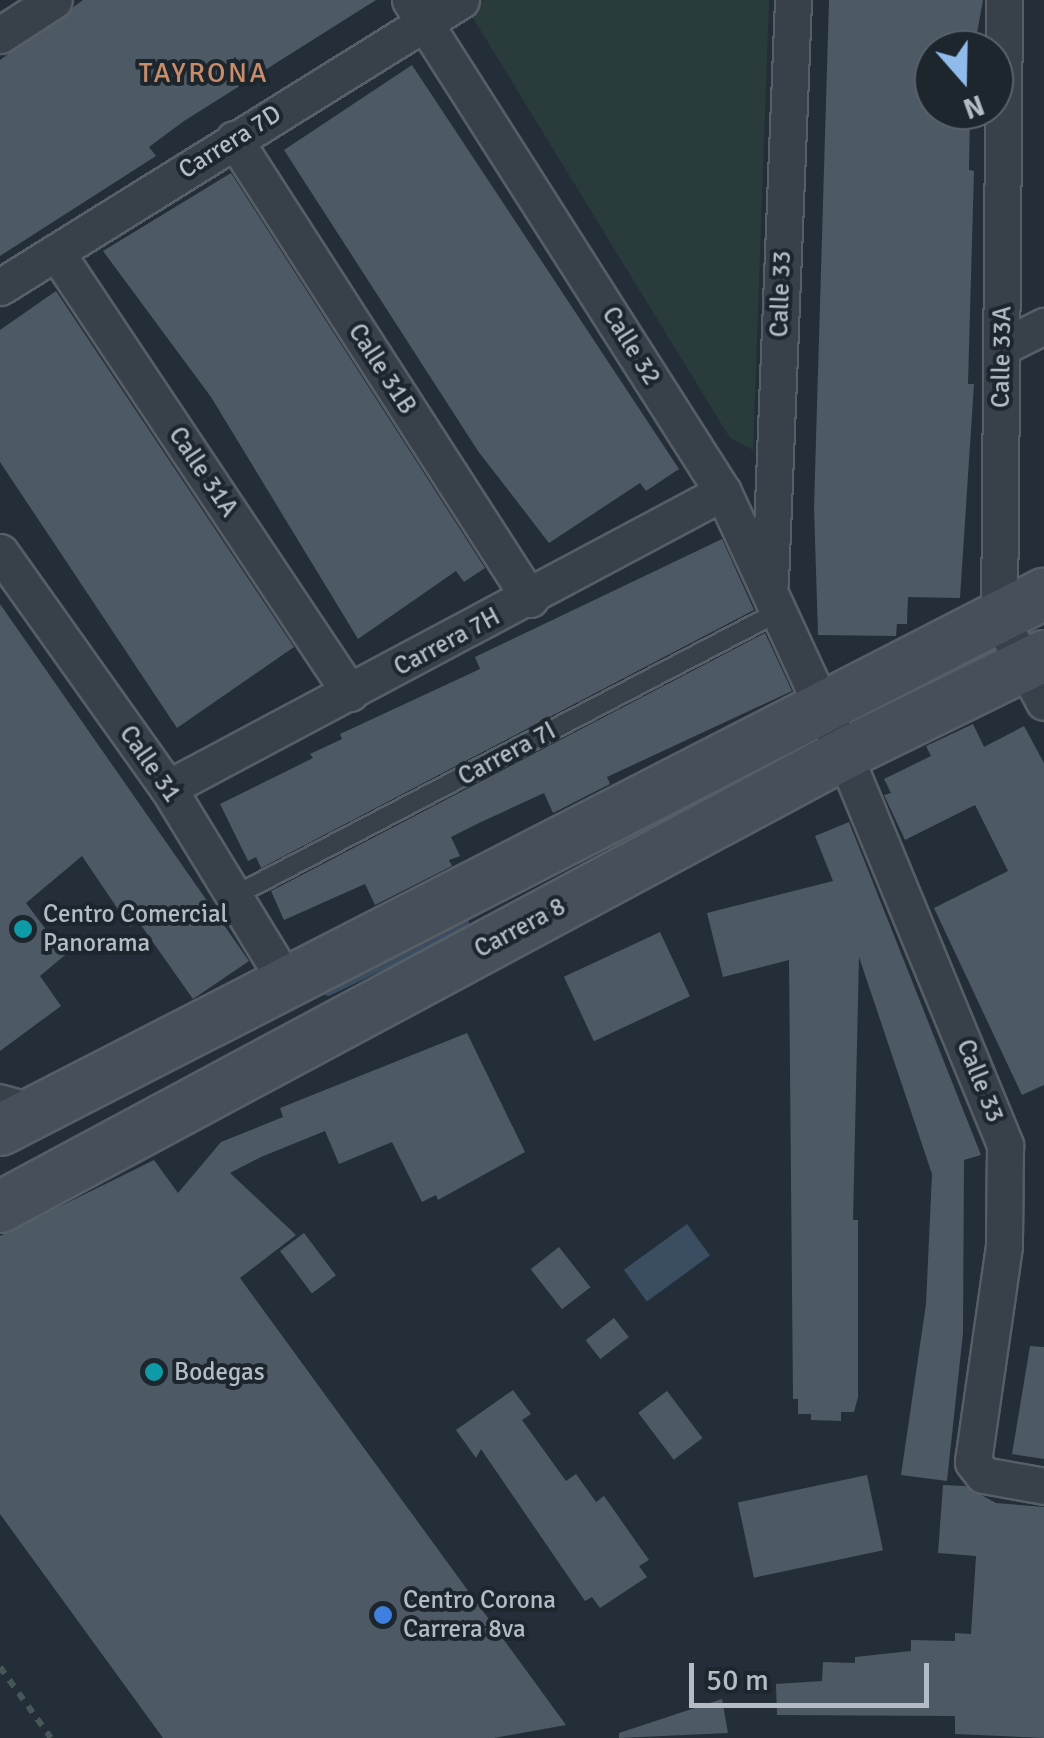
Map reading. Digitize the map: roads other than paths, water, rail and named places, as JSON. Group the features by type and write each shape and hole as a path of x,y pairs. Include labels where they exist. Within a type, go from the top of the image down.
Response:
{"street":[{"path":"0,35 54,0"},
{"name":"Carrera 7D","path":"0,287 234,139 418,12 461,0"},
{"name":"Calle 33","path":"775,599 793,0"},
{"name":"Calle 33A","path":"1004,0 999,617 1038,675"},
{"name":"Calle 32","path":"418,12 723,492 822,708"},
{"name":"Calle 31B","path":"234,139 530,599"},
{"name":"Calle 31A","path":"56,252 350,692"},
{"path":"1002,347 1044,326"},
{"name":"Carrera 7H","path":"168,788 530,599 723,492"},
{"name":"Calle 31","path":"0,552 168,788 287,983"},
{"path":"0,1130 1044,594"},
{"name":"Carrera 8","path":"0,1207 844,754 1038,675"},
{"name":"Calle 33","path":"822,708 1006,1145 1004,1246 970,1446 982,1475 1044,1486"}],"lane":[{"name":"Carrera 7I","path":"234,896 775,599"},
{"path":"0,1094 48,1106"}],"water":[{"path":"687,1224 710,1256 647,1301 624,1270"}],"waterway":[{"path":"328,991 465,925"}],"place":[{"name":"Centro Comercial Panorama","path":"23,929"},
{"name":"Bodegas","path":"154,1372"},
{"name":"Centro Corona Carrera 8va","path":"383,1615"}],"district":[{"name":"TAYRONA","path":"204,73"}]}
